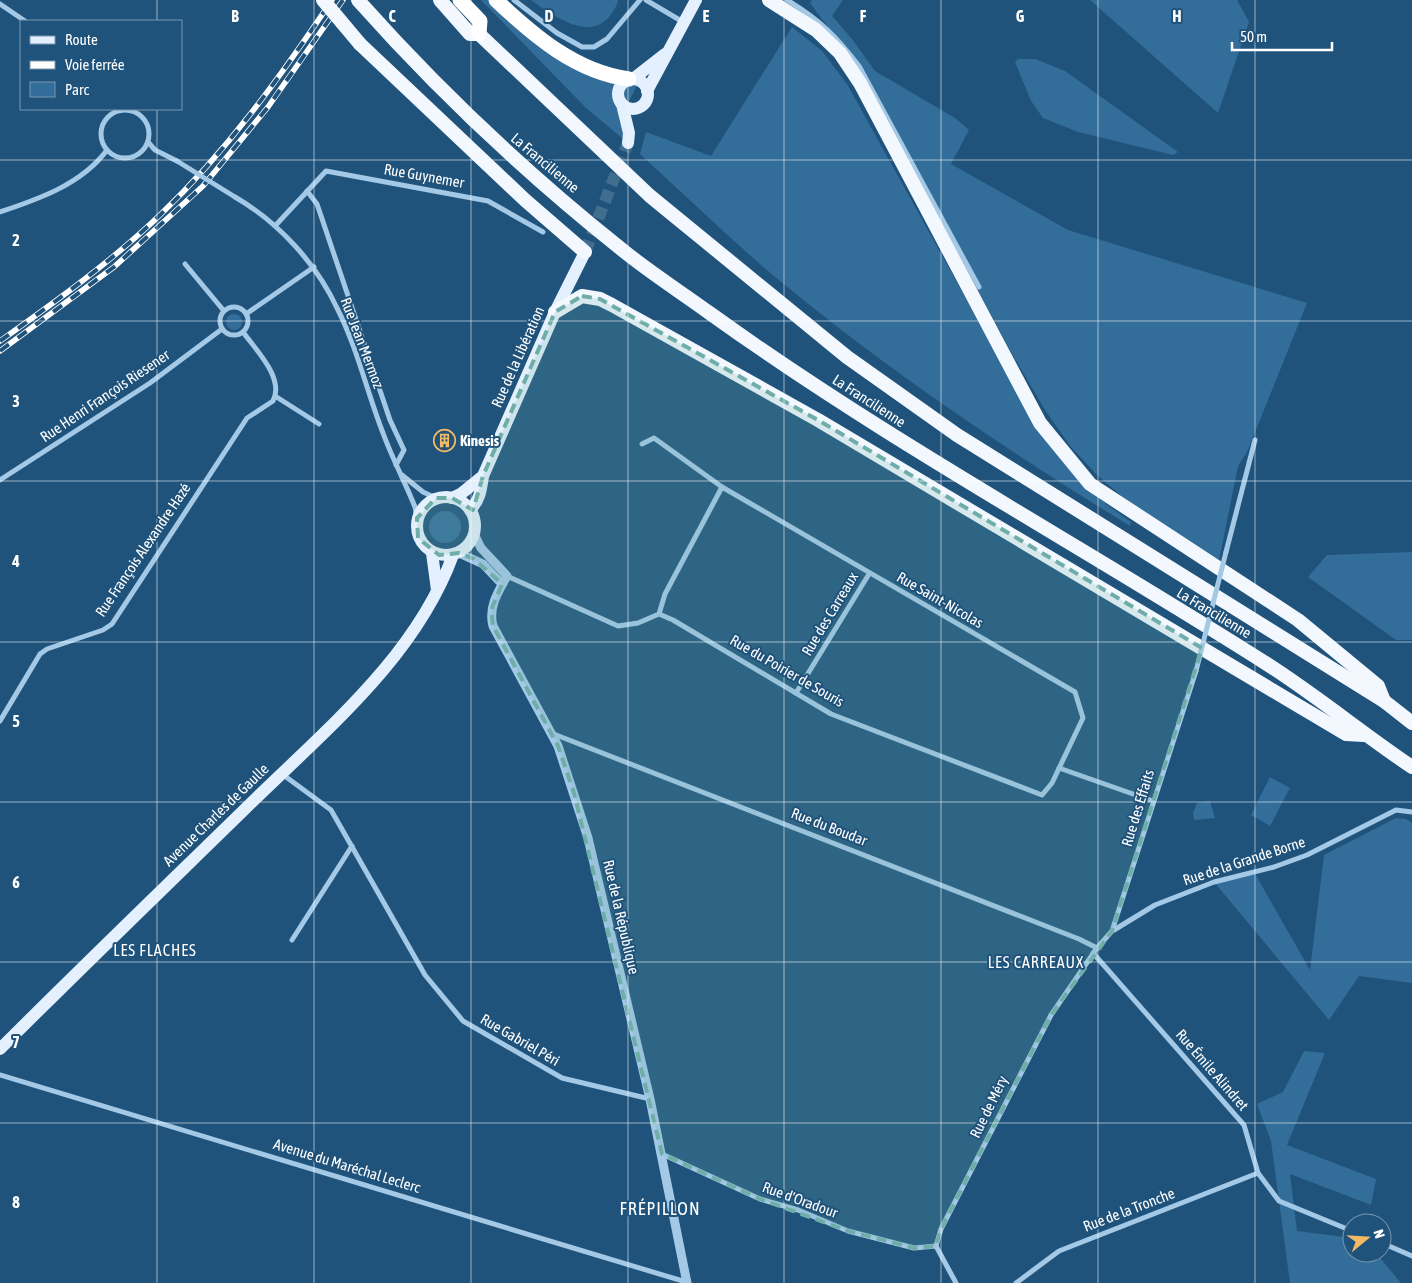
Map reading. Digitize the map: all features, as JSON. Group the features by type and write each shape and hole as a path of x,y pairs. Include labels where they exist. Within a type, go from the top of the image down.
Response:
{"highway":[{"path":"323,0 360,44 525,200 585,252"},
{"name":"La Francilienne","path":"358,0 491,139 622,250 791,370 913,449 1270,665 1344,717 1364,735 1412,766"},
{"name":"La Francilienne","path":"440,0 470,34 479,34 650,196 847,357 957,435 1384,701 1412,723"},
{"path":"460,0 480,21 479,34"},
{"path":"496,0 517,20 564,56 601,74 631,79"},
{"path":"769,0 816,30 845,60 869,100 1040,423 1090,484 1298,620 1378,686 1384,701"},
{"path":"555,312 582,296 600,299 612,305 818,420 1346,734 1364,735"}],"main road":[{"path":"668,50 619,88 618,96 622,104 628,138 641,107 647,100 648,91 668,50 696,0"},
{"path":"631,79 641,81 648,91"},
{"path":"622,104 629,108 641,107"},
{"name":"Rue de la Libération","path":"470,510 481,492 483,476 555,312 585,252"},
{"name":"Rue de la Libération","path":"452,498 462,493 483,476"},
{"path":"436,498 452,498 466,505 470,510 475,522 474,534 466,548 456,554 438,555 432,553 418,538 417,518 421,510 436,498"},
{"path":"432,553 438,590"},
{"name":"Avenue Charles de Gaulle","path":"0,1049 281,774 395,658 422,620 456,554"}],"street":[{"path":"514,0 557,33 582,47 594,46 607,39 640,0"},
{"path":"646,0 683,22"},
{"path":"787,0 814,16 838,39 859,66 979,286"},
{"path":"0,4 24,20"},
{"path":"121,110 109,115 101,128 102,143 113,155 130,158 144,150 148,142 149,126 145,119 132,110"},
{"path":"148,142 155,150 177,161 251,206 275,226 305,193"},
{"path":"0,212 56,191 84,172 107,150"},
{"name":"Rue Guynemer","path":"305,193 326,172 488,201 543,232"},
{"name":"Rue Jean Mermoz","path":"305,193 317,204 390,420 404,450 396,465"},
{"name":"Rue Jean Mermoz","path":"275,226 314,267 337,307 396,465 415,507 417,518"},
{"path":"185,264 224,311"},
{"path":"246,314 314,267"},
{"path":"233,307 246,314 248,321 244,332 230,335 222,329 220,322 224,311 233,307"},
{"name":"Rue Henri François Riesener","path":"0,480 150,383 222,329"},
{"path":"244,332 274,378 275,396 319,424"},
{"name":"Rue François Alexandre Hazé","path":"0,721 40,654 47,649 103,630 112,624 247,418 273,401 275,396"},
{"name":"Rue Saint-Nicolas","path":"642,444 654,438 722,487 1075,692 1083,718 1059,768"},
{"name":"Rue des Effaits","path":"1097,948 1112,931 1196,671 1255,440"},
{"name":"Rue Jean Mermoz","path":"400,473 413,485 436,498"},
{"path":"456,554 483,564 504,580 618,626 638,623 659,614 665,594 722,487"},
{"path":"474,534 481,548 504,580"},
{"name":"Rue des Carreaux","path":"796,693 869,574"},
{"name":"Rue de la République","path":"504,580 496,594 491,610 493,626 558,746 588,838 650,1099 687,1282"},
{"name":"Rue du Poirier de Souris","path":"659,614 673,620 831,714 1042,795 1059,768"},
{"name":"Rue du Boudar","path":"550,733 1033,920 1097,948"},
{"path":"1059,768 1153,801"},
{"name":"Rue Gabriel Péri","path":"281,774 331,810 425,975 463,1021 562,1078 650,1099"},
{"name":"Rue de la Grande Borne","path":"1112,931 1155,904 1191,890 1307,855 1396,810 1412,812"},
{"path":"292,940 352,846"},
{"name":"Rue de Méry","path":"936,1246 941,1229 1051,1015 1097,948"},
{"name":"Rue Émile Alindret","path":"1093,953 1244,1125 1258,1172 1279,1201 1342,1227"},
{"name":"Avenue du Maréchal Leclerc","path":"0,1075 687,1282"},
{"name":"Rue d'Oradour","path":"662,1154 760,1200 798,1210 848,1231 914,1248 936,1246"},
{"name":"Rue de la Tronche","path":"1016,1283 1059,1250 1258,1172"},
{"path":"936,1246 956,1283"},
{"path":"1392,1248 1412,1256"}],"highlighted area":[{"path":"582,296 600,299 818,420 1202,648 1112,931 1051,1015 941,1229 936,1246 914,1248 848,1231 760,1199 662,1154 574,793 558,746 493,626 491,610 502,584 474,559 459,553 439,555 418,538 417,518 436,498 452,498 473,510 483,476 555,312"}],"green space":[{"path":"481,0 489,0 589,73 618,85 638,83 619,122 629,126 622,138 586,108"},
{"path":"531,0 618,0 616,7 609,17 600,24 591,27 570,23"},
{"path":"812,0 843,0 832,16 852,39 875,71 955,118 969,130 951,164 1068,230 1307,303 1247,452 1238,466 1219,561 1137,509 1098,476 1071,447 1045,410 1011,352 858,67 810,3"},
{"path":"1090,0 1237,0 1249,22 1218,113"},
{"path":"792,27 822,51 847,84 1027,409 1080,480 1106,504 1131,522 1130,526 950,410 864,347 762,266 640,154 646,132 711,156"},
{"path":"1018,59 1035,59 1065,71 1178,152 1173,155 1078,132 1043,118 1031,101 1015,62"},
{"path":"234,314 240,316 242,322 240,328 234,330 228,328 226,322 228,316"},
{"path":"445,511 451,512 456,516 460,521 460,533 456,538 451,542 445,543 439,542 434,538 430,533 429,527 430,521 434,516 439,512"},
{"path":"1412,552 1412,640 1396,640 1308,577 1327,555"},
{"path":"1270,777 1290,788 1270,826 1251,815"},
{"path":"1210,801 1215,818 1194,820 1193,813 1197,803"},
{"path":"1396,818 1406,819 1412,823 1412,983 1359,976 1329,1020 1214,882 1254,872 1310,970 1324,855"},
{"path":"1304,1051 1325,1053 1287,1145 1376,1179 1371,1205 1290,1174 1297,1231 1342,1237 1342,1263 1384,1263 1401,1283 1290,1283 1271,1141 1257,1104 1283,1092"}],"tunnel":[{"path":"585,252 628,143"}],"railway":[{"path":"0,341 102,265 185,191 273,85 332,0"},
{"path":"0,351 114,267 203,186 268,107 343,0"}],"place":[{"name":"Kinesis","path":"444,441"}],"district":[{"name":"LES FLACHES","path":"155,950"},
{"name":"LES CARREAUX","path":"1036,962"},
{"name":"FRÉPILLON","path":"660,1209"}]}
